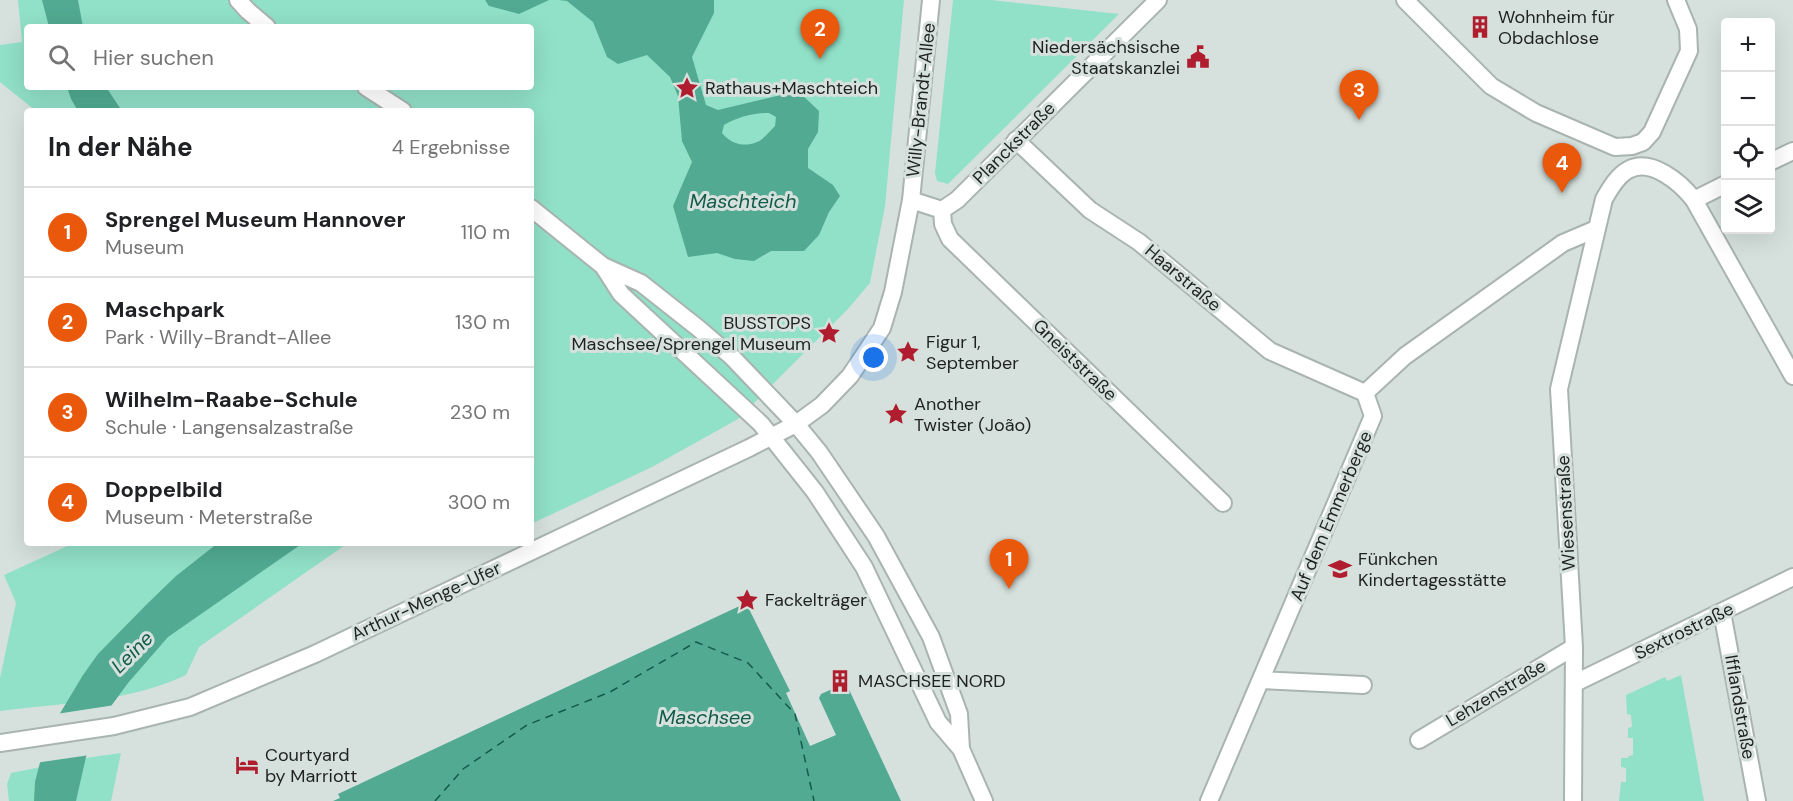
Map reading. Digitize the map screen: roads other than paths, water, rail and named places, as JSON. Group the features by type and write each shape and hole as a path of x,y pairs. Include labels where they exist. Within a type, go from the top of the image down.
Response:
{"street":[{"path":"238,0 263,24"},
{"name":"Willy-Brandt-Allee","path":"796,423 822,405 850,375 882,327 893,292 911,200 931,0"},
{"name":"Planckstraße","path":"942,210 957,200 1158,0"},
{"path":"1405,0 1491,86 1536,113 1615,147 1632,146 1643,142 1653,132 1689,51 1688,29 1676,0"},
{"path":"371,90 398,108"},
{"name":"Haarstraße","path":"1016,140 1090,210 1139,242 1270,351 1365,393"},
{"path":"1775,160 1793,151"},
{"name":"Wiesenstraße","path":"1573,801 1574,647 1559,389 1604,199 1620,176 1630,168 1656,169 1688,191 1694,200"},
{"path":"1721,186 1694,200 1793,376"},
{"path":"911,200 942,210"},
{"path":"534,210 603,266 641,283 698,327 732,357 796,423 819,452 876,536 931,637 959,714 961,749"},
{"name":"Gneiststraße","path":"942,210 943,224 950,239 1223,503"},
{"path":"1365,393 1405,356 1563,243 1596,230"},
{"path":"603,266 621,294 748,411 815,492 845,535 878,594 938,722 961,749 984,801"},
{"name":"Auf dem Emmerberge","path":"1209,801 1373,416 1365,393"},
{"name":"Arthur-Menge-Ufer","path":"0,743 114,726 190,707 315,654 796,423"},
{"name":"Sextrostraße","path":"1575,683 1793,577"},
{"name":"Ifflandstraße","path":"1722,612 1757,801"},
{"name":"Lehzenstraße","path":"1419,740 1574,647"},
{"path":"1262,680 1363,685"}],"water":[{"path":"42,0 78,0 82,24 48,24"},
{"path":"485,0 549,0 519,14 489,6"},
{"name":"Maschteich","path":"559,0 714,0 714,13 692,57 706,105 718,110 798,91 819,111 818,132 808,149 808,168 833,185 840,196 829,212 819,235 804,251 771,251 754,261 735,259 717,253 688,257 673,206 692,162 682,141 678,96 670,77 647,55 618,64 607,57 593,22 567,1","holes":["769,113 776,117 775,126 762,139 752,144 737,144 722,133 724,125 745,116"]},
{"path":"68,90 108,90 120,108 76,108"},
{"name":"Leine","path":"214,546 299,546 168,637 128,683 95,728 76,801 34,801 35,782 47,735 83,675 98,654 176,576"},
{"name":"Maschsee","path":"746,603 790,691 786,693 810,746 836,735 819,698 821,694 846,683 901,801 333,801 340,798 338,794"}],"place":[{"name":"Wohnheim für Obdachlose","path":"1480,27"},
{"name":"Niedersächsische Staatskanzlei","path":"1198,57"},
{"name":"Maschpark","path":"820,59"},
{"name":"Rathaus+Maschteich","path":"687,88"},
{"name":"Wilhelm-Raabe-Schule","path":"1359,120"},
{"name":"Doppelbild","path":"1562,193"},
{"name":"BUSSTOPS Maschsee/Sprengel Museum","path":"829,333"},
{"name":"Figur 1, September","path":"908,352"},
{"name":"Another Twister (João)","path":"896,414"},
{"name":"Fünkchen Kindertagesstätte","path":"1340,569"},
{"name":"Sprengel Museum Hannover","path":"1009,589"},
{"name":"Fackelträger","path":"747,600"},
{"name":"MASCHSEE NORD","path":"840,681"},
{"name":"Courtyard by Marriott","path":"247,765"}]}
